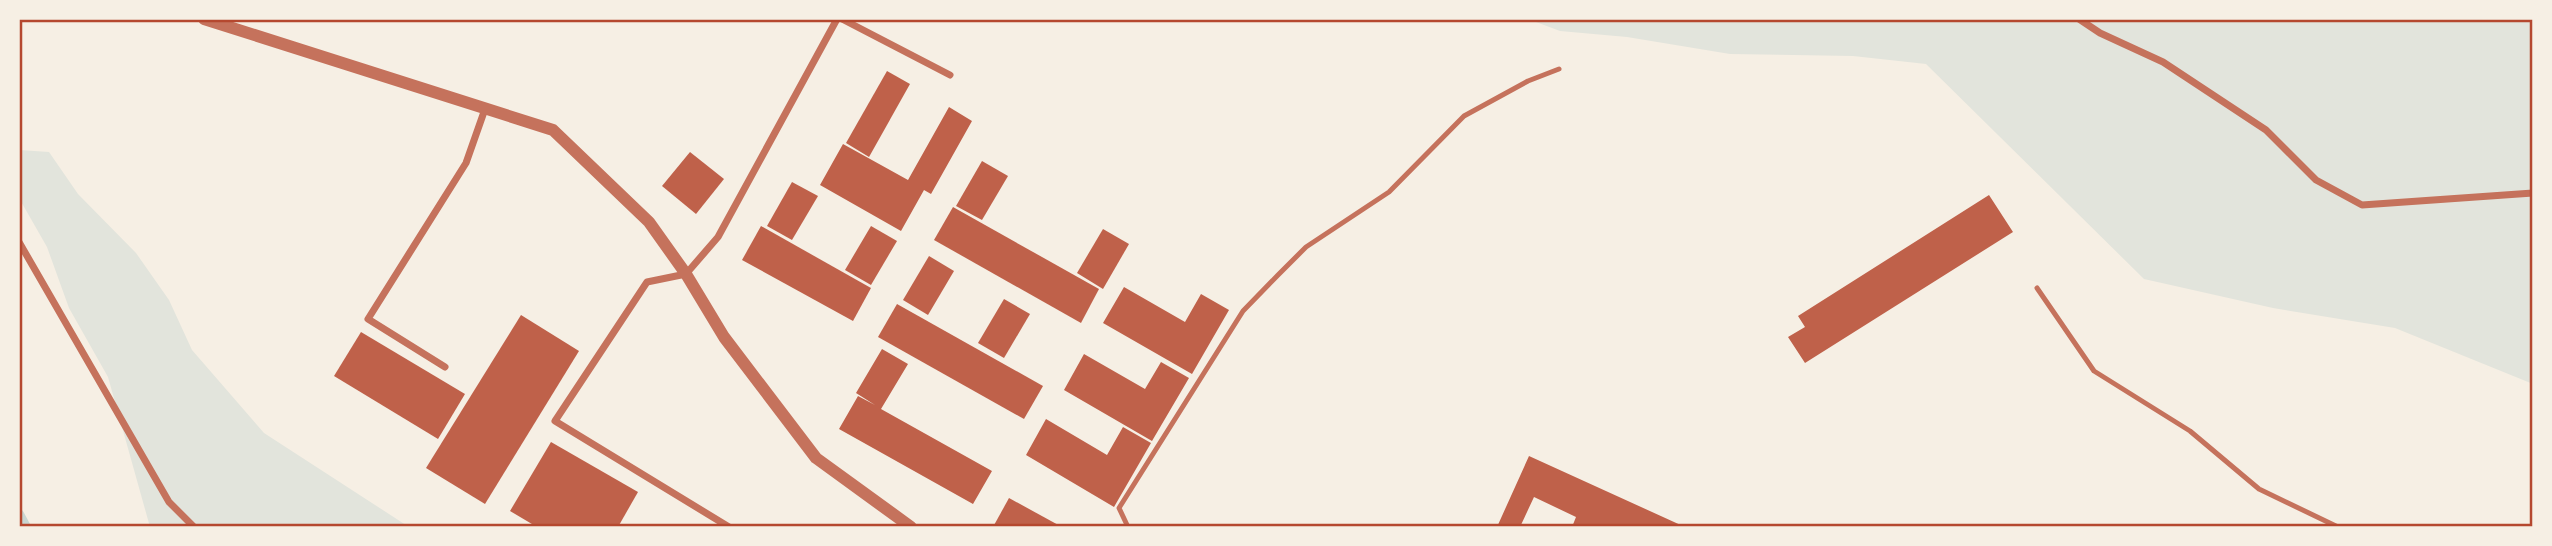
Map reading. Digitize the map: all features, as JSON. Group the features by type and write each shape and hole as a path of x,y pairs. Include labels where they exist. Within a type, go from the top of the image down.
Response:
{"street":[{"path":"204,19 553,131 649,222 686,274 724,337 816,458 911,527"},
{"path":"729,527 555,421 647,282 686,274 718,237 840,19 950,75"},
{"path":"2079,19 2100,33 2163,62 2266,130 2316,180 2362,205 2533,193"},
{"path":"445,367 368,319 466,163 485,109"},
{"path":"19,242 169,502 194,527"}],"lane":[{"path":"1128,527 1119,508 1243,311 1306,247 1389,192 1464,116 1528,81 1559,69"},
{"path":"2037,288 2094,371 2190,431 2259,489 2338,527"}],"shaded area":[{"path":"1528,19 2533,19 2533,384 2395,328 2273,308 2144,279 1926,64 1853,56 1730,54 1627,37 1560,31"},
{"path":"19,150 49,152 78,194 136,253 169,300 192,350 264,433 409,527 150,527 108,377 69,308 47,247 19,198"}],"building":[{"path":"887,71 910,84 869,157 846,143"},
{"path":"949,107 972,121 931,194 924,190 901,231 820,185 843,144 908,180"},
{"path":"690,152 724,179 696,214 662,186"},
{"path":"982,161 1008,176 982,220 956,206"},
{"path":"792,182 818,196 792,240 767,226"},
{"path":"1989,195 2013,232 1805,363 1788,337 1805,327 1798,316"},
{"path":"953,207 1099,289 1081,323 934,240"},
{"path":"761,226 871,288 853,321 742,260"},
{"path":"871,226 897,241 871,285 845,270"},
{"path":"1103,229 1129,244 1103,289 1077,273"},
{"path":"929,256 954,271 928,315 903,300"},
{"path":"1124,287 1185,322 1201,294 1229,310 1192,374 1103,323"},
{"path":"1004,299 1030,314 1004,358 978,343"},
{"path":"897,304 1043,386 1024,419 878,337"},
{"path":"521,315 579,351 485,504 426,468"},
{"path":"361,332 465,394 438,439 334,376"},
{"path":"882,349 908,364 881,409 992,471 973,504 839,429 858,396 875,405 856,393"},
{"path":"1084,354 1145,389 1161,362 1189,378 1152,441 1064,390"},
{"path":"1046,419 1107,455 1123,427 1151,443 1114,507 1026,455"},
{"path":"551,442 638,492 618,527 537,527 510,511"},
{"path":"1529,456 1685,527 1572,527 1576,517 1534,497 1520,527 1497,527"},
{"path":"1009,498 1062,527 993,527"}],"waterway":[{"path":"19,514 26,527"}]}
